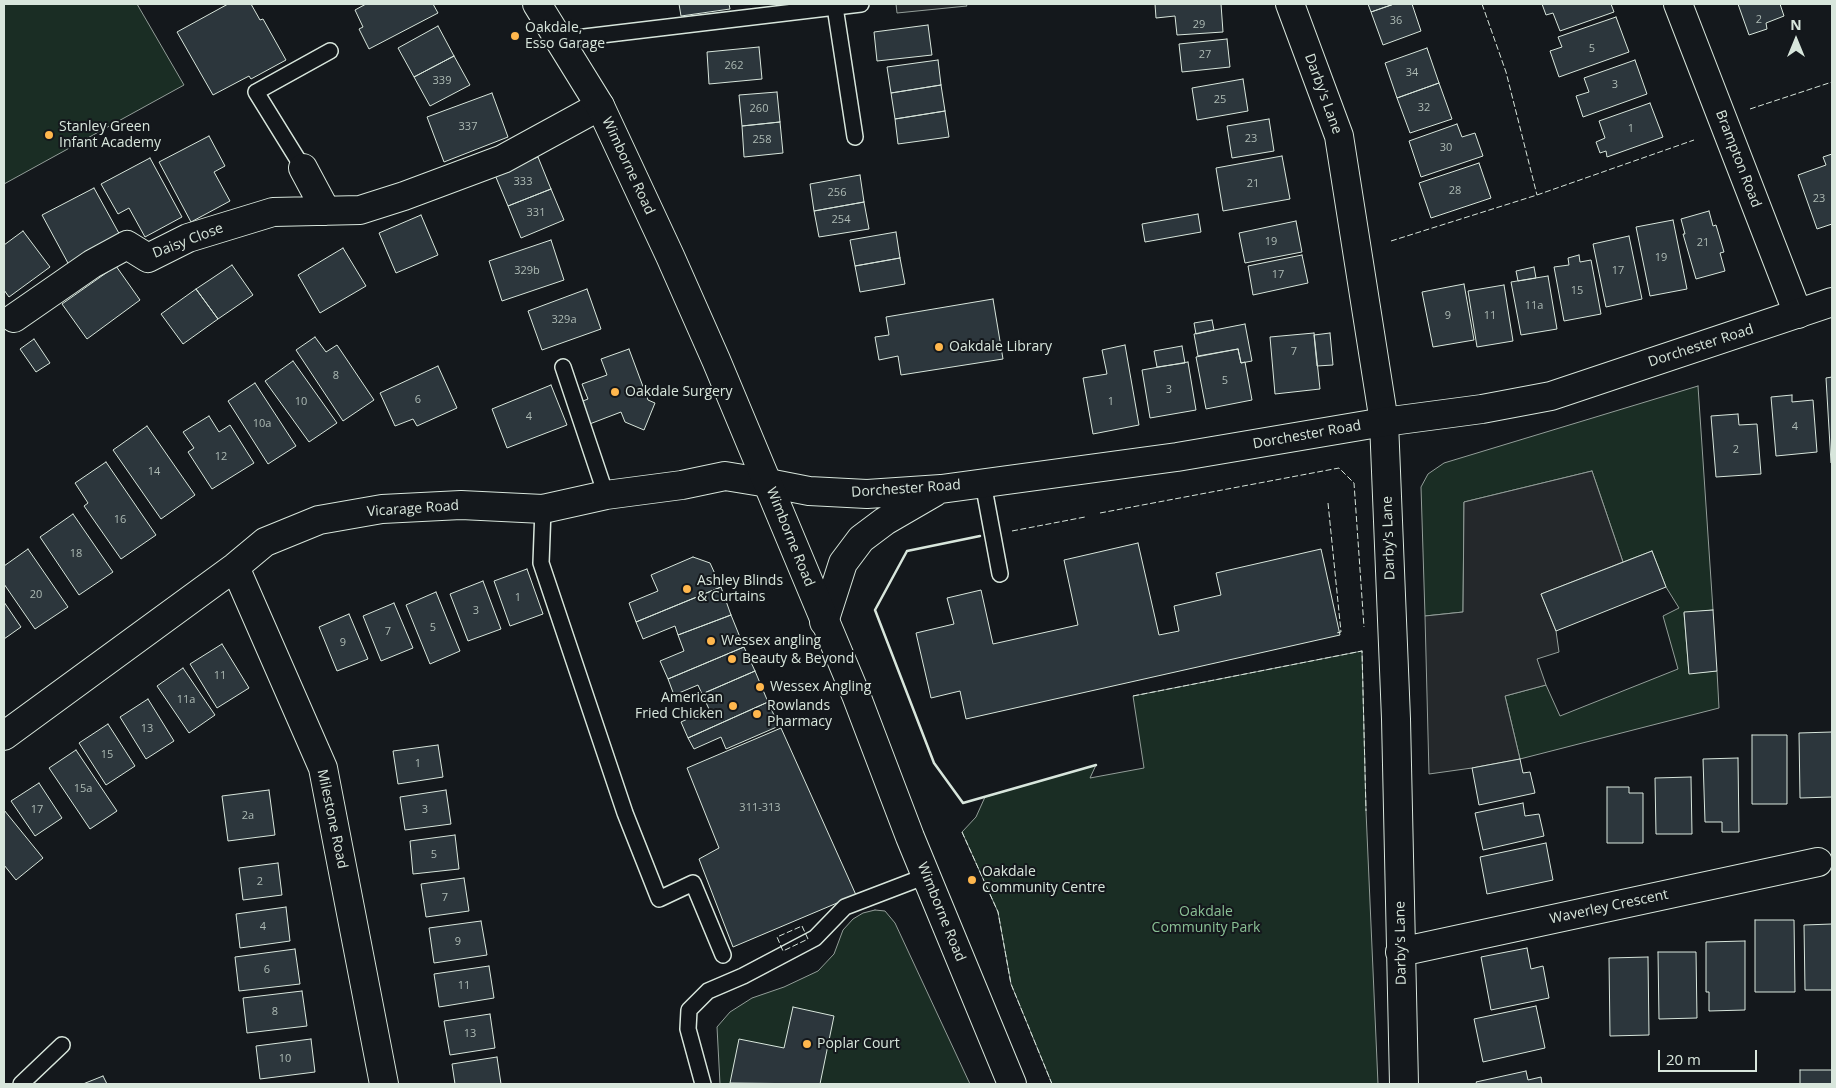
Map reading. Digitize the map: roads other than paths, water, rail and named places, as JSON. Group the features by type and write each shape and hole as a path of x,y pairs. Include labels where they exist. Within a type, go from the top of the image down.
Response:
{"main road":[{"name":"Wimborne Road","path":"537,4 600,106 678,274 768,483 824,622 856,695 926,876 1012,1084"},
{"name":"Darby's Lane","path":"1290,4 1339,136 1384,422 1394,652 1404,1084"},
{"name":"Brampton Road","path":"1678,4 1798,314"},
{"name":"Daisy Close","path":"14,318 92,264 127,245 148,258 188,238 273,212 360,210 404,196 503,159 600,106"},
{"path":"303,168 326,211"},
{"name":"Dorchester Road","path":"768,483 809,492 866,494 941,489 1177,457 1384,422 1482,409 1551,396 1832,302"},
{"name":"Vicarage Road","path":"4,736 235,567 265,542 318,520 392,508 461,505 543,509 606,495 682,485 725,476 768,483"},
{"path":"824,622 843,563 861,540 885,521 941,489"},
{"name":"Milestone Road","path":"235,567 323,768 384,1084"},
{"name":"Waverley Crescent","path":"1400,952 1818,862"}],"lane":[{"path":"560,40 861,4"},
{"path":"835,6 855,137"},
{"path":"303,168 256,92 330,51"},
{"path":"563,367 606,495"},
{"path":"984,483 1000,574"},
{"path":"543,509 541,563 625,813 658,899 693,883 723,955"},
{"path":"703,1084 688,1029 689,1010 708,991 743,976 815,938 845,908 926,876"},
{"path":"21,1084 62,1045"}],"place":[{"name":"Oakdale, Esso Garage","path":"515,36"},
{"name":"Stanley Green Infant Academy","path":"49,135"},
{"name":"Oakdale Library","path":"939,347"},
{"name":"Oakdale Surgery","path":"615,392"},
{"name":"Ashley Blinds & Curtains","path":"687,589"},
{"name":"Wessex angling","path":"711,641"},
{"name":"Beauty & Beyond","path":"732,659"},
{"name":"Wessex Angling","path":"760,687"},
{"name":"American Fried Chicken","path":"733,706"},
{"name":"Rowlands Pharmacy","path":"757,714"},
{"name":"Oakdale Community Centre","path":"972,880"},
{"name":"Poplar Court","path":"807,1044"}],"park label":[{"name":"Oakdale Community Park","path":"1206,920"}]}
